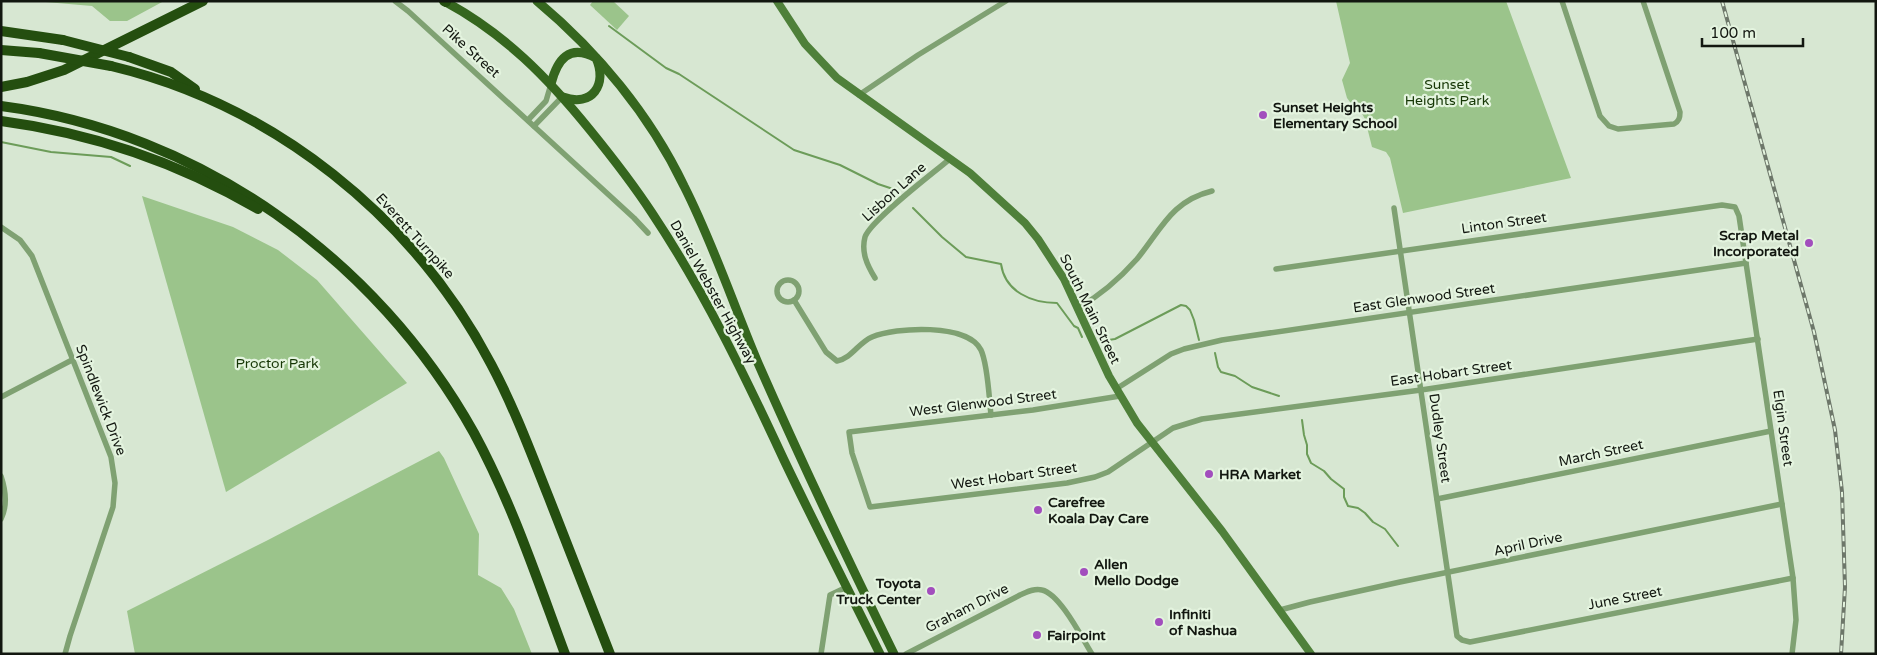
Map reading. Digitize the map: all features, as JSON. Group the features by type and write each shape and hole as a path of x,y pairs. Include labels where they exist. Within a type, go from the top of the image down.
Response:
{"highway":[{"path":"1,87 27,82 64,70 203,1"},
{"path":"1,31 64,40 129,57 171,72 206,97"},
{"name":"Everett Turnpike","path":"1,50 40,53 111,66 206,97 292,144 346,184 395,230 445,290 475,336 507,396 536,464 609,652"},
{"path":"1,106 43,113 91,125 183,160 226,182 258,202 327,252 363,286 400,326 430,365 461,411 479,443 506,498 565,654"},
{"path":"1,121 38,126 121,147 212,184 244,201 327,252"}],"main road":[{"name":"Daniel Webster Highway","path":"445,1 468,14 504,40 551,84 639,194 692,278 770,428 880,654"},
{"name":"Daniel Webster Highway","path":"537,1 596,58 645,120 683,183 704,228 758,362 806,471 894,654"},
{"path":"551,84 555,68 566,56 580,53 596,58 600,77 599,84 593,93 581,100 562,97"}],"street":[{"name":"Pike Street","path":"395,1 408,10 528,120 648,233"},
{"name":"South Main Street","path":"777,1 794,29 815,56 837,78 950,159 998,197 1025,222 1056,265 1118,393 1152,442 1222,531 1311,654"},
{"path":"859,95 918,55 1006,1"},
{"path":"1562,1 1600,116 1606,123 1618,129 1670,125 1678,122 1680,112 1643,1"},
{"path":"528,120 546,101 551,84"},
{"path":"534,126 562,97"},
{"name":"Lisbon Lane","path":"875,278 866,262 864,250 868,230 885,213 950,159"},
{"path":"1078,308 1094,298 1130,267 1172,212 1195,197 1212,191"},
{"name":"Linton Street","path":"1276,269 1722,205 1735,207"},
{"name":"Elgin Street","path":"1735,207 1739,216 1793,578 1796,620 1792,654"},
{"name":"Dudley Street","path":"1394,208 1447,573 1457,636 1462,640"},
{"name":"Spindlewick Drive","path":"1,227 20,240 32,256 111,457 114,475 114,499 109,524 65,654"},
{"name":"East Glenwood Street","path":"1118,393 1165,357 1190,347 1248,335 1746,263"},
{"path":"794,300 826,352 833,359 837,360 846,358 868,338 896,330 940,331 972,340 982,356 991,415"},
{"name":"East Hobart Street","path":"1152,442 1174,428 1202,419 1421,390 1758,339"},
{"path":"1,396 72,360"},
{"name":"West Glenwood Street","path":"870,507 852,452 849,432 991,415 1118,393"},
{"name":"March Street","path":"1436,499 1771,431"},
{"name":"West Hobart Street","path":"870,507 1081,480 1108,472 1152,442"},
{"path":"1,476 5,488 6,502 1,519"},
{"name":"April Drive","path":"1280,610 1344,594 1782,504"},
{"name":"June Street","path":"1462,640 1470,642 1793,578"},
{"path":"821,654 830,595 847,587"},
{"name":"Graham Drive","path":"906,654 1020,595 1034,590 1042,590 1054,597 1092,654"}],"green space":[{"path":"34,1 164,1 127,21 110,21 92,6"},
{"path":"593,1 613,1 629,16 617,30 590,5"},
{"name":"Sunset Heights Park","path":"1336,1 1506,1 1571,178 1403,213 1390,158 1386,152 1372,147 1365,119 1360,110 1353,106 1347,98 1342,80 1350,63"},
{"name":"Proctor Park","path":"142,196 233,227 278,250 317,280 407,383 226,492"},
{"path":"439,451 479,534 478,575 501,588 514,609 532,654 135,654 127,611"}],"waterway":[{"path":"609,26 666,68 679,74 794,150 840,165 878,184 896,190"},
{"path":"1,142 51,152 111,157 130,166"},
{"path":"913,208 942,237 966,257 1001,264 1008,282 1021,294 1038,301 1057,303 1074,326 1078,328 1082,337"},
{"path":"1102,341 1115,339 1181,305 1186,306 1190,310 1199,340"},
{"path":"1215,353 1221,372 1235,376 1252,387 1279,396"},
{"path":"1302,420 1307,454 1311,463 1324,471 1344,489 1344,497 1348,506 1358,508 1365,513 1373,522 1385,529 1398,546"}],"railway":[{"path":"1722,1 1814,332 1835,430 1842,492 1845,587 1841,654"}],"place":[{"name":"Sunset Heights Elementary School","path":"1263,115"},
{"name":"Scrap Metal Incorporated","path":"1809,243"},
{"name":"HRA Market","path":"1209,474"},
{"name":"Carefree Koala Day Care","path":"1038,510"},
{"name":"Allen Mello Dodge","path":"1084,572"},
{"name":"Toyota Truck Center","path":"931,591"},
{"name":"Infiniti of Nashua","path":"1159,622"},
{"name":"Fairpoint","path":"1037,635"}]}
